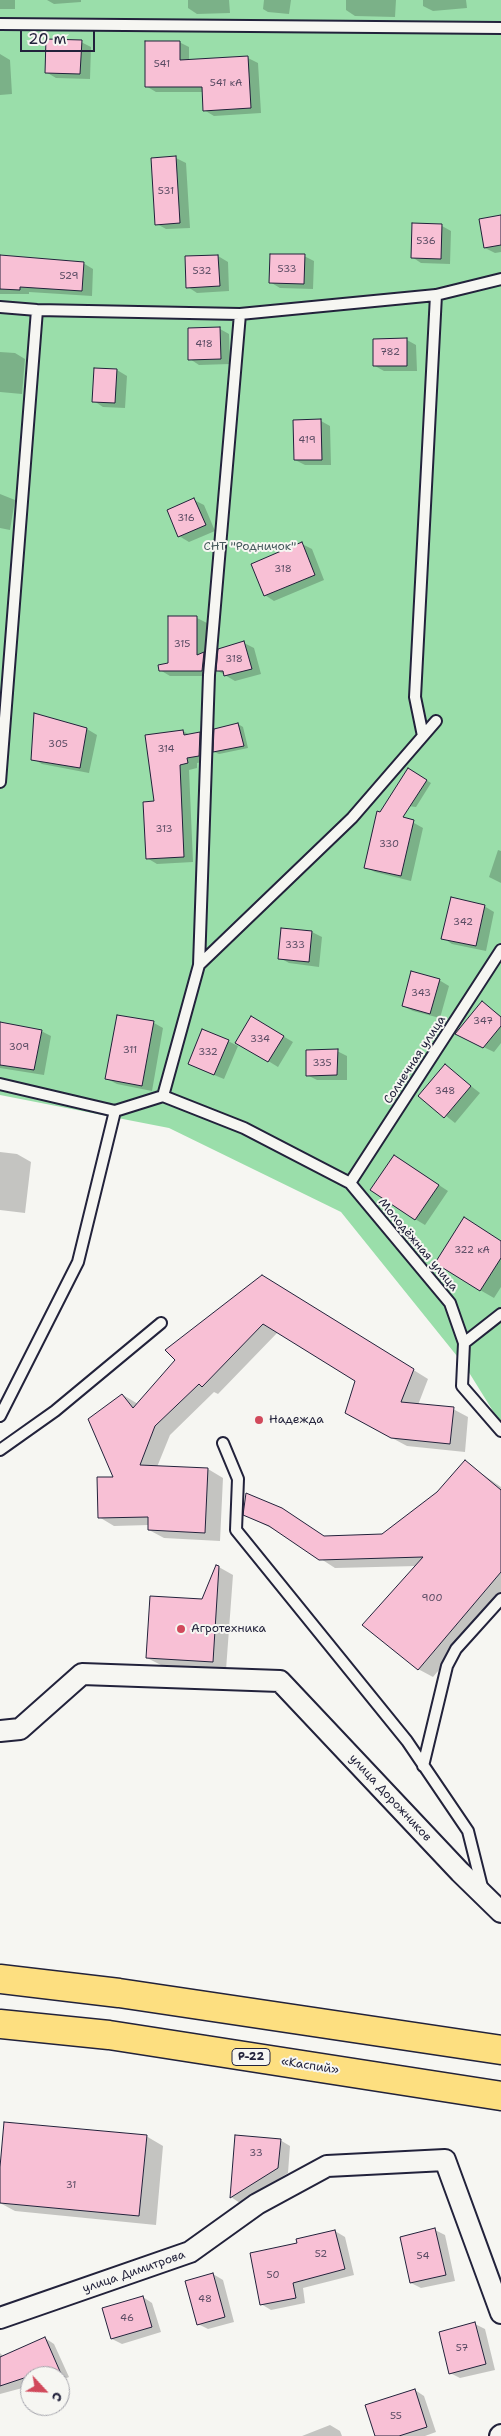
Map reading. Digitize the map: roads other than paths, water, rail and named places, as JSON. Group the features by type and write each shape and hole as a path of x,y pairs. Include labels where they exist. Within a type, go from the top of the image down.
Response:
{"highway":[{"path":"0,1979 119,1993 501,2050"},
{"name":"«Каспий»","path":"0,2024 109,2035 501,2096"}],"street":[{"name":"улица Дорожников","path":"0,1730 20,1729 82,1674 280,1681 460,1872 501,1912"},
{"name":"улица Димитрова","path":"0,2318 190,2252 257,2204 327,2166 445,2160 501,2313"}],"lane":[{"path":"0,24 501,28"},
{"path":"0,306 37,310 240,314 436,295 501,279"},
{"path":"423,736 414,697 436,295"},
{"path":"0,782 37,310"},
{"path":"163,1096 199,966 209,675 240,314"},
{"path":"199,966 352,818 436,721"},
{"name":"Солнечная улица","path":"350,1183 501,950"},
{"path":"0,1084 115,1111 163,1096 244,1128 350,1183"},
{"path":"0,1416 78,1262 115,1111"},
{"name":"Молодёжная улица","path":"350,1183 450,1302 464,1343 462,1386 501,1431"},
{"path":"464,1343 501,1314"},
{"path":"0,1450 55,1411 161,1322"},
{"path":"223,1443 238,1479 236,1530 407,1741 468,1831 484,1894"},
{"path":"424,1766 446,1666 456,1649 501,1599"}],"place":[{"name":"Надежда","path":"259,1420"},
{"name":"Агротехника","path":"181,1629"}],"park label":[{"name":"СНТ \"Родничок\"","path":"250,547"}]}
